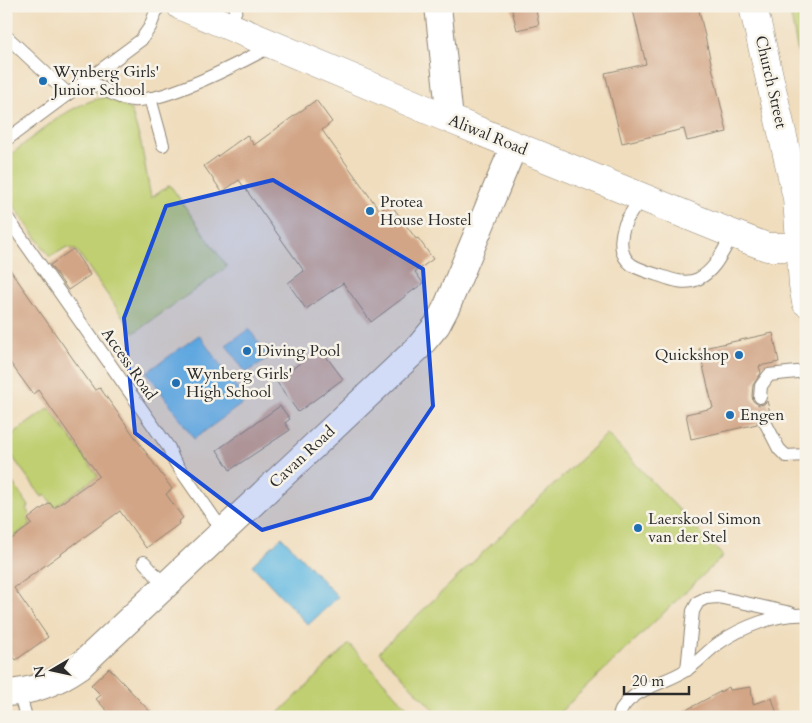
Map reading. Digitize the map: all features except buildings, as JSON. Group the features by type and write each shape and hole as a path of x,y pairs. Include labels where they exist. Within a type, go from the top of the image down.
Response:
{"street":[{"name":"Aliwal Road","path":"181,6 234,17 273,45 514,146 732,234 767,247 803,247"},
{"path":"438,6 449,110 447,118"},
{"name":"Church Street","path":"753,6 797,198 803,247 803,285 806,302"},
{"name":"Cavan Road","path":"12,692 51,684 80,666 418,348 437,325 447,306 514,146"}],"lane":[{"path":"6,140 141,40 152,22 158,6"},
{"path":"6,36 68,94"},
{"path":"87,80 127,99 141,100 174,91 228,69 273,45"},
{"path":"150,98 163,145"},
{"path":"643,198 630,213 626,222 622,235 622,250 626,260 632,265 650,273 676,281 689,282 697,279 716,264 732,234"},
{"name":"Access Road","path":"6,216 168,448 172,459 223,531"},
{"path":"760,397 761,386 770,375 806,371"},
{"path":"765,422 779,449 786,456 806,455"},
{"path":"144,562 164,586"},
{"path":"687,670 693,611 698,602 706,598 718,597 803,615"},
{"path":"619,717 622,707 631,697 687,670 719,642 738,632 778,618 803,615"},
{"path":"12,692 26,717"}],"highlighted area":[{"path":"273,180 423,269 433,406 371,498 262,530 135,433 124,318 166,206"}],"green space":[{"path":"789,6 806,6 806,94"},
{"path":"108,97 131,110 141,143 151,198 170,185 227,267 134,333 77,251 67,247 50,257 6,195 6,158 67,112 94,100"},
{"path":"49,408 98,476 54,507 46,495 42,497 6,448 6,439"},
{"path":"607,434 723,556 555,717 440,717 379,652"},
{"path":"6,473 29,506 26,509 30,515 27,518 31,524 6,542"},
{"path":"349,644 416,717 275,717"}],"water":[{"name":"Diving Pool","path":"249,329 269,357 246,373 226,345"},
{"path":"199,335 246,401 194,439 147,372"},
{"path":"282,537 338,597 308,625 252,565"}],"place":[{"name":"Wynberg Girls' Junior School","path":"43,81"},
{"name":"Protea House Hostel","path":"370,211"},
{"name":"Diving Pool","path":"247,351"},
{"name":"Quickshop","path":"739,355"},
{"name":"Wynberg Girls' High School","path":"176,383"},
{"name":"Engen","path":"730,415"},
{"name":"Laerskool Simon van der Stel","path":"638,528"}]}
